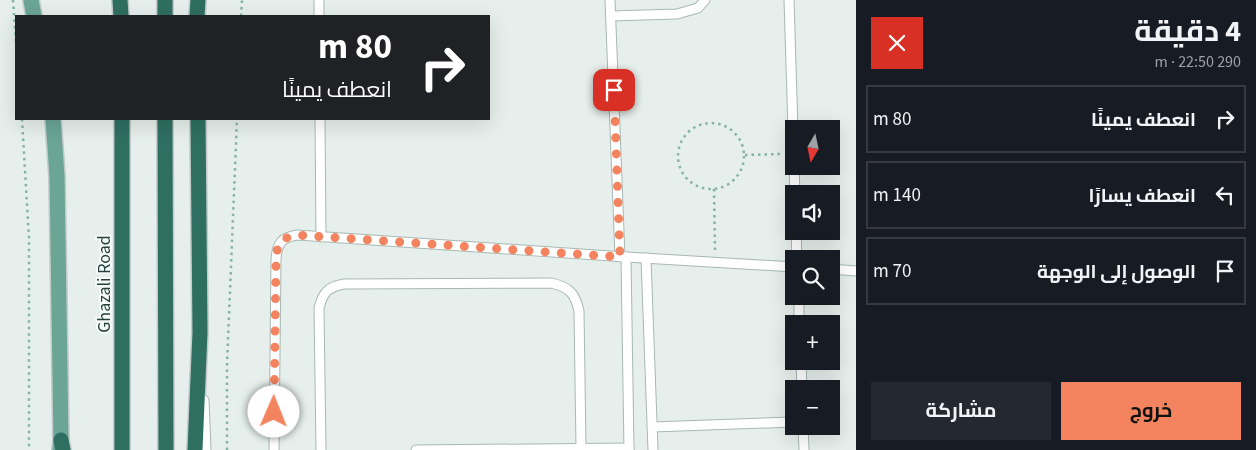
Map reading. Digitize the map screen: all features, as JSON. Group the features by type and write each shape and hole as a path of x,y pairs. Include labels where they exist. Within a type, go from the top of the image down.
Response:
{"highway":[{"path":"120,0 121,15"},
{"path":"165,0 165,15"},
{"path":"197,15 198,0"},
{"name":"Ghazali Road","path":"122,120 122,450"},
{"path":"165,120 166,450"},
{"path":"195,450 200,332 198,120"}],"main road":[{"path":"31,0 34,15"},
{"path":"53,120 57,176 61,447"}],"lane":[{"path":"319,0 319,15"},
{"path":"416,450 629,449 623,257 610,0"},
{"path":"611,16 677,14 698,8 705,0"},
{"path":"789,0 792,120"},
{"path":"320,120 320,237"},
{"path":"274,450 276,251 279,243 287,237 297,235 785,266"},
{"path":"646,258 653,450"},
{"path":"840,270 856,271"},
{"path":"321,450 319,308 321,299 326,291 334,285 344,284 551,284 562,285 571,291 577,300 579,311 581,448"},
{"path":"200,332 206,450"},
{"path":"652,427 785,422"},
{"path":"803,435 804,450"}],"path":[{"path":"13,0 15,28"},
{"path":"241,15 242,0"},
{"path":"22,120 29,238 29,450"},
{"path":"227,450 227,365 237,120"},
{"path":"709,122 722,124 734,131 742,142 745,155 743,167 736,178 726,186 714,190 700,188 689,181 681,171 677,158 679,145 686,133 696,126 709,122"},
{"path":"745,155 785,154"},
{"path":"714,190 715,262"}],"route":[{"path":"274,412 276,251 279,243 287,237 297,235 620,257 614,90"}]}
